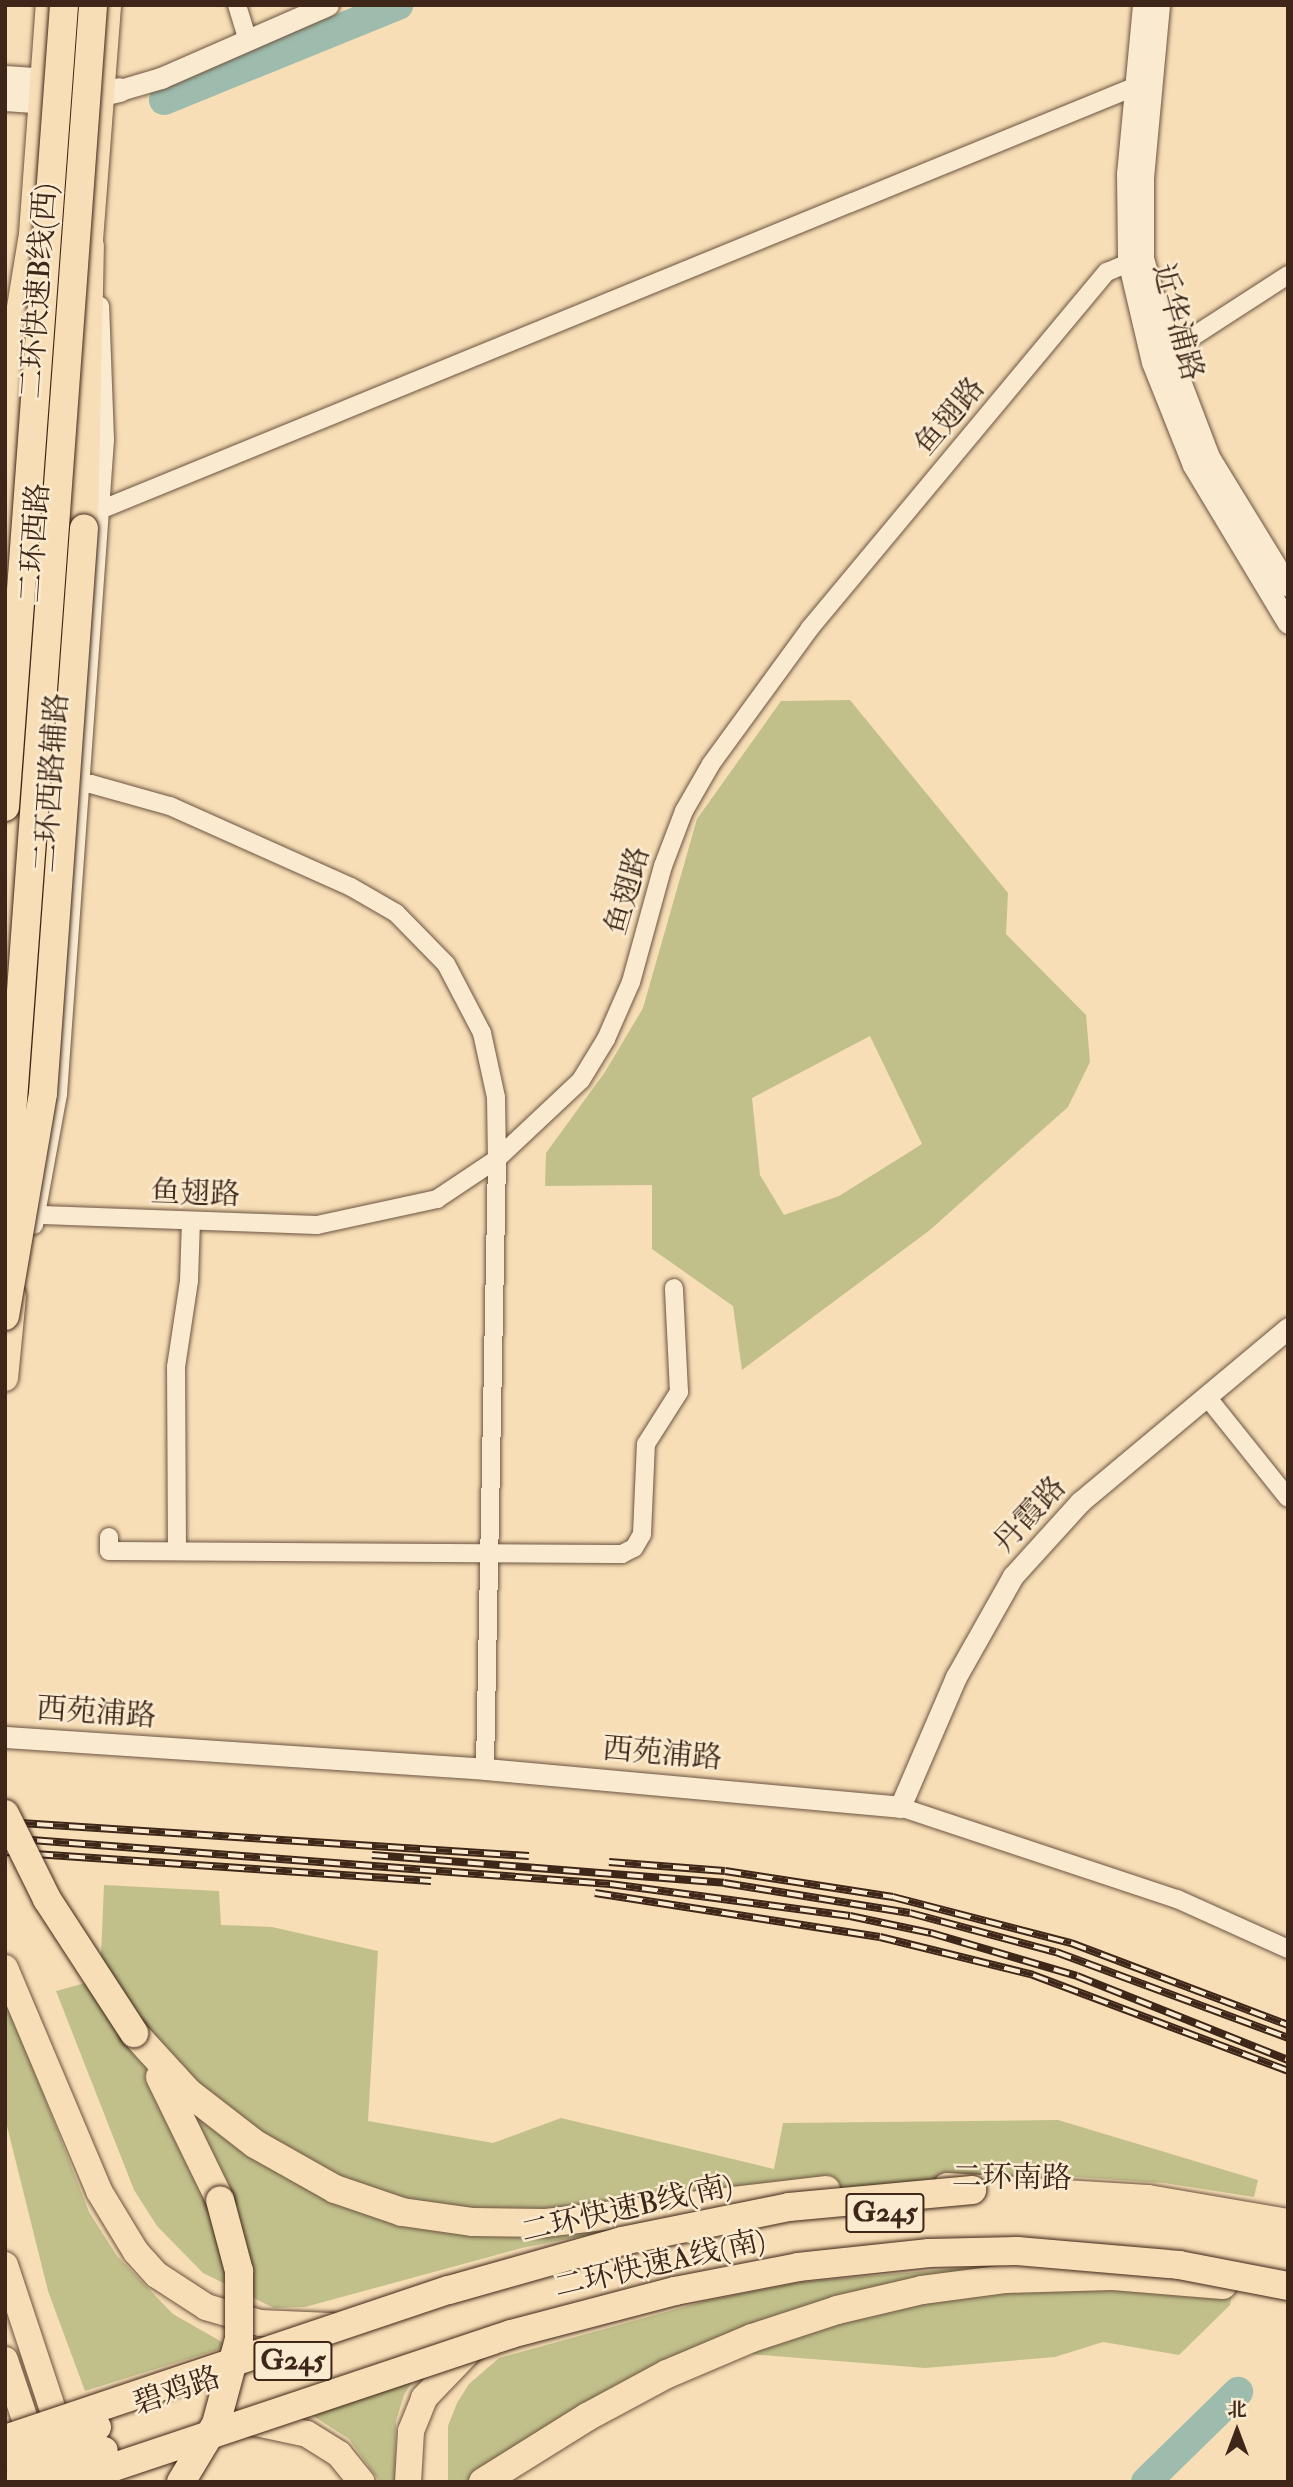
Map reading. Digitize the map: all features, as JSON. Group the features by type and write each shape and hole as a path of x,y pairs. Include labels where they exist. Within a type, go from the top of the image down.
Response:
{"highway":[{"path":"5,807 64,5"},
{"name":"二环快速B线(西)","path":"17,1213 93,5"},
{"path":"5,405 32,242"},
{"path":"8,1319 42,1102 92,519 90,246"},
{"path":"5,1814 47,1899 134,2034 205,2163 226,2218 239,2271 240,2322 228,2390 208,2440 181,2482"},
{"path":"134,2034 196,2098 274,2156 357,2198 425,2216 545,2223 825,2190 972,2190"},
{"name":"二环快速B线(南)","path":"5,2439 437,2294 585,2250 800,2206 972,2190 1148,2199 1288,2223"},
{"name":"二环快速A线(南)","path":"69,2482 511,2334 662,2294 798,2267 929,2253 1027,2251 1179,2265 1288,2286"},
{"path":"483,2482 587,2417 677,2370 780,2328 894,2296 978,2281 1086,2276 1191,2281 1288,2294"}],"main road":[{"name":"二环西路","path":"5,605 49,5"},
{"name":"二环西路","path":"5,1378 17,1213 64,782 90,246 108,91 107,5"},
{"path":"5,78 43,91"},
{"path":"5,99 43,91 108,91"},
{"path":"5,1968 116,2224 136,2252 181,2293 232,2317 317,2327 395,2318 490,2296"},
{"name":"二环南路","path":"490,2296 716,2239 836,2219 927,2210 1104,2213 1288,2242"},
{"name":"二环南路","path":"563,2300 784,2251 962,2233 1143,2242 1288,2267"},
{"path":"5,2265 77,2482"},
{"name":"碧鸡路","path":"13,2482 102,2439 490,2296"},
{"path":"408,2482 411,2431 436,2381 496,2332 563,2300"},
{"name":"碧鸡路","path":"5,2458 102,2439 145,2437 563,2300"},
{"path":"5,2361 46,2482"},
{"path":"145,2437 198,2424 268,2423 324,2443 362,2482"}],"street":[{"path":"237,5 248,41"},
{"path":"108,91 248,41 328,5"},
{"name":"近华浦路","path":"1142,88 1143,5"},
{"name":"近华浦路","path":"1159,5 1127,173 1136,259 1152,362 1193,465 1288,623"},
{"path":"92,519 1142,88"},
{"name":"鱼翅路","path":"17,1213 317,1225 376,1216 436,1199 497,1159 580,1080 606,1039 631,982 675,833 711,764 810,628 1107,272 1136,259"},
{"name":"近华浦路","path":"1136,259 1209,457 1288,586"},
{"path":"1169,352 1288,275"},
{"name":"二环西路辅路","path":"64,782 92,519"},
{"path":"5,776 64,782 170,806 351,887 396,913 446,964 482,1033 496,1097 497,1159 485,1769"},
{"path":"177,1551 176,1367 189,1281 191,1221"},
{"path":"109,1537 109,1551 489,1556 622,1554 634,1548 642,1534 646,1444 678,1392 674,1288"},
{"name":"丹霞路","path":"900,1807 956,1676 1013,1576 1080,1502 1288,1328"},
{"path":"1207,1397 1288,1498"},
{"name":"西苑浦路","path":"11,1737 485,1769 900,1807 1177,1899 1288,1949"}],"shaded area":[{"path":"850,700 1008,893 1006,934 1086,1015 1090,1062 1068,1107 930,1230 742,1370 733,1306 652,1249 652,1185 545,1186 546,1153 605,1072 643,1008 697,819 781,701","holes":["870,1036 922,1144 839,1196 784,1215 760,1175 752,1098"]},
{"path":"104,1885 219,1891 221,1925 272,1927 378,1951 368,2121 493,2143 561,2118 774,2169 783,2123 1058,2120 1258,2180 1254,2197 1164,2183 1047,2175 940,2178 792,2195 522,2248 305,2307 274,2308 203,2273 157,2226 134,2190 56,1991 100,1979"},
{"path":"5,1996 89,2212 117,2256 173,2314 229,2346 85,2391 48,2291 5,2118"},
{"path":"995,2265 1232,2295 1230,2305 1179,2355 1103,2342 1055,2357 925,2368 736,2353 582,2431 505,2482 448,2482 448,2426 457,2403 469,2384 499,2358 706,2301 802,2282"},
{"path":"417,2374 404,2395 396,2421 395,2482 380,2482 349,2439 304,2410"}],"waterway":[{"path":"164,100 398,5"},
{"path":"1146,2482 1238,2392"}],"railway":[{"path":"5,1822 529,1856"},
{"path":"5,1838 610,1884 850,1916 931,1933 1077,1976 1288,2060"},
{"path":"5,1852 431,1881"},
{"path":"372,1855 724,1883 910,1913 1056,1952 1288,2038"},
{"path":"609,1862 725,1871 893,1897 1071,1943 1288,2025"},
{"path":"595,1893 880,1937 1033,1975 1288,2071"}]}
